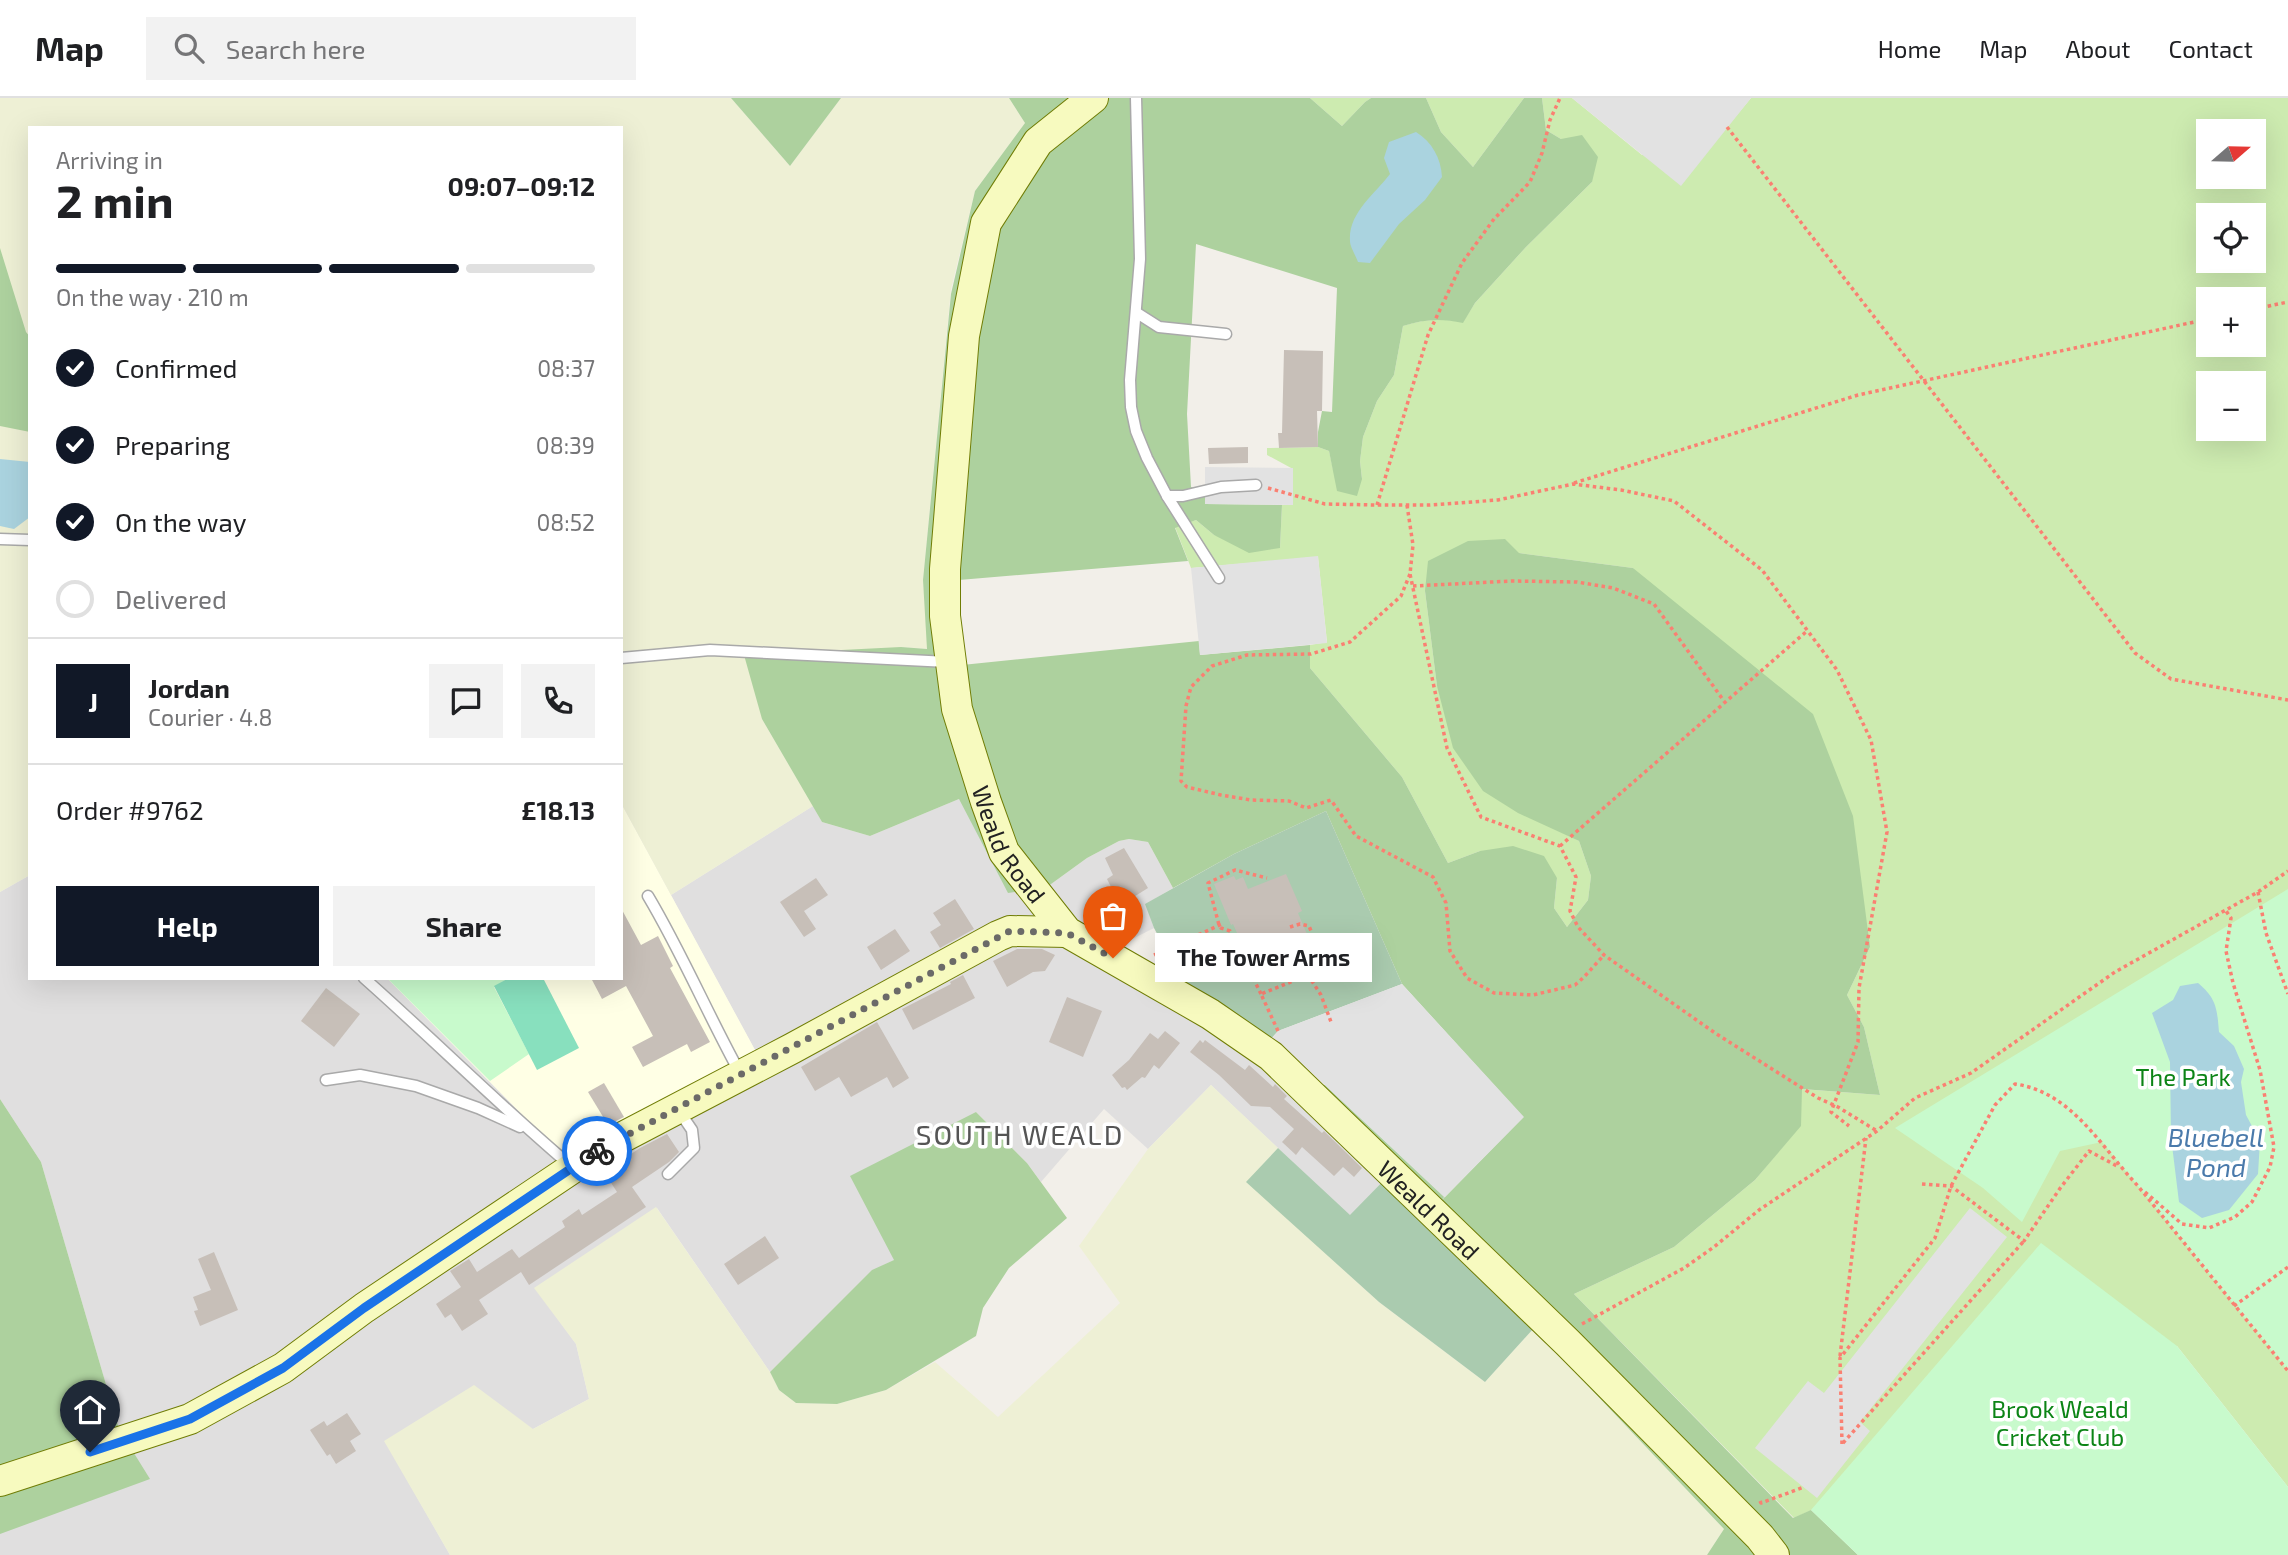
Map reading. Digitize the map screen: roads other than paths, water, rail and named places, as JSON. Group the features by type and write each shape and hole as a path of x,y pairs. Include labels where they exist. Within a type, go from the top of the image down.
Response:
{"street":[{"name":"Weald Road","path":"1093,98 1038,142 986,223 962,350 945,616 957,709 1004,852 1067,933 1210,1014 1271,1056 1561,1336 1760,1549"},
{"path":"1010,931 1022,875"},
{"path":"0,1481 190,1419 283,1368 364,1308 604,1147 742,1076 1010,931 1067,933"}],"lane":[{"path":"1136,98 1140,258 1130,380 1131,407 1136,431 1167,496 1219,578"},
{"path":"1137,313 1159,327 1226,334"},
{"path":"1167,496 1183,496 1220,487 1256,485"},
{"path":"0,539 28,540"},
{"path":"623,657 710,650 951,662"},
{"path":"648,895 671,934 719,1036 742,1076"},
{"path":"366,980 432,1038 529,1131 572,1167"},
{"path":"326,1080 360,1076 416,1086 478,1108 529,1131"},
{"path":"668,1174 694,1148 692,1130 678,1109"}],"water":[{"path":"1416,132 1435,151 1442,177 1425,200 1399,224 1370,263 1358,262 1350,243 1353,222 1364,204 1390,174 1384,158 1389,142"},
{"path":"0,459 28,462 28,518 14,529 0,526"},
{"name":"Bluebell Pond","path":"2198,983 2212,999 2219,1032 2234,1046 2244,1069 2241,1082 2246,1115 2260,1141 2258,1174 2229,1210 2202,1218 2179,1202 2171,1137 2170,1062 2152,1013 2173,1000 2180,986"}],"place":[{"name":"The Tower Arms","path":"1113,958"}],"district":[{"name":"SOUTH WEALD","path":"1020,1134"}],"park label":[{"name":"The Park","path":"2183,1076"},
{"name":"Brook Weald Cricket Club","path":"2060,1422"}]}
